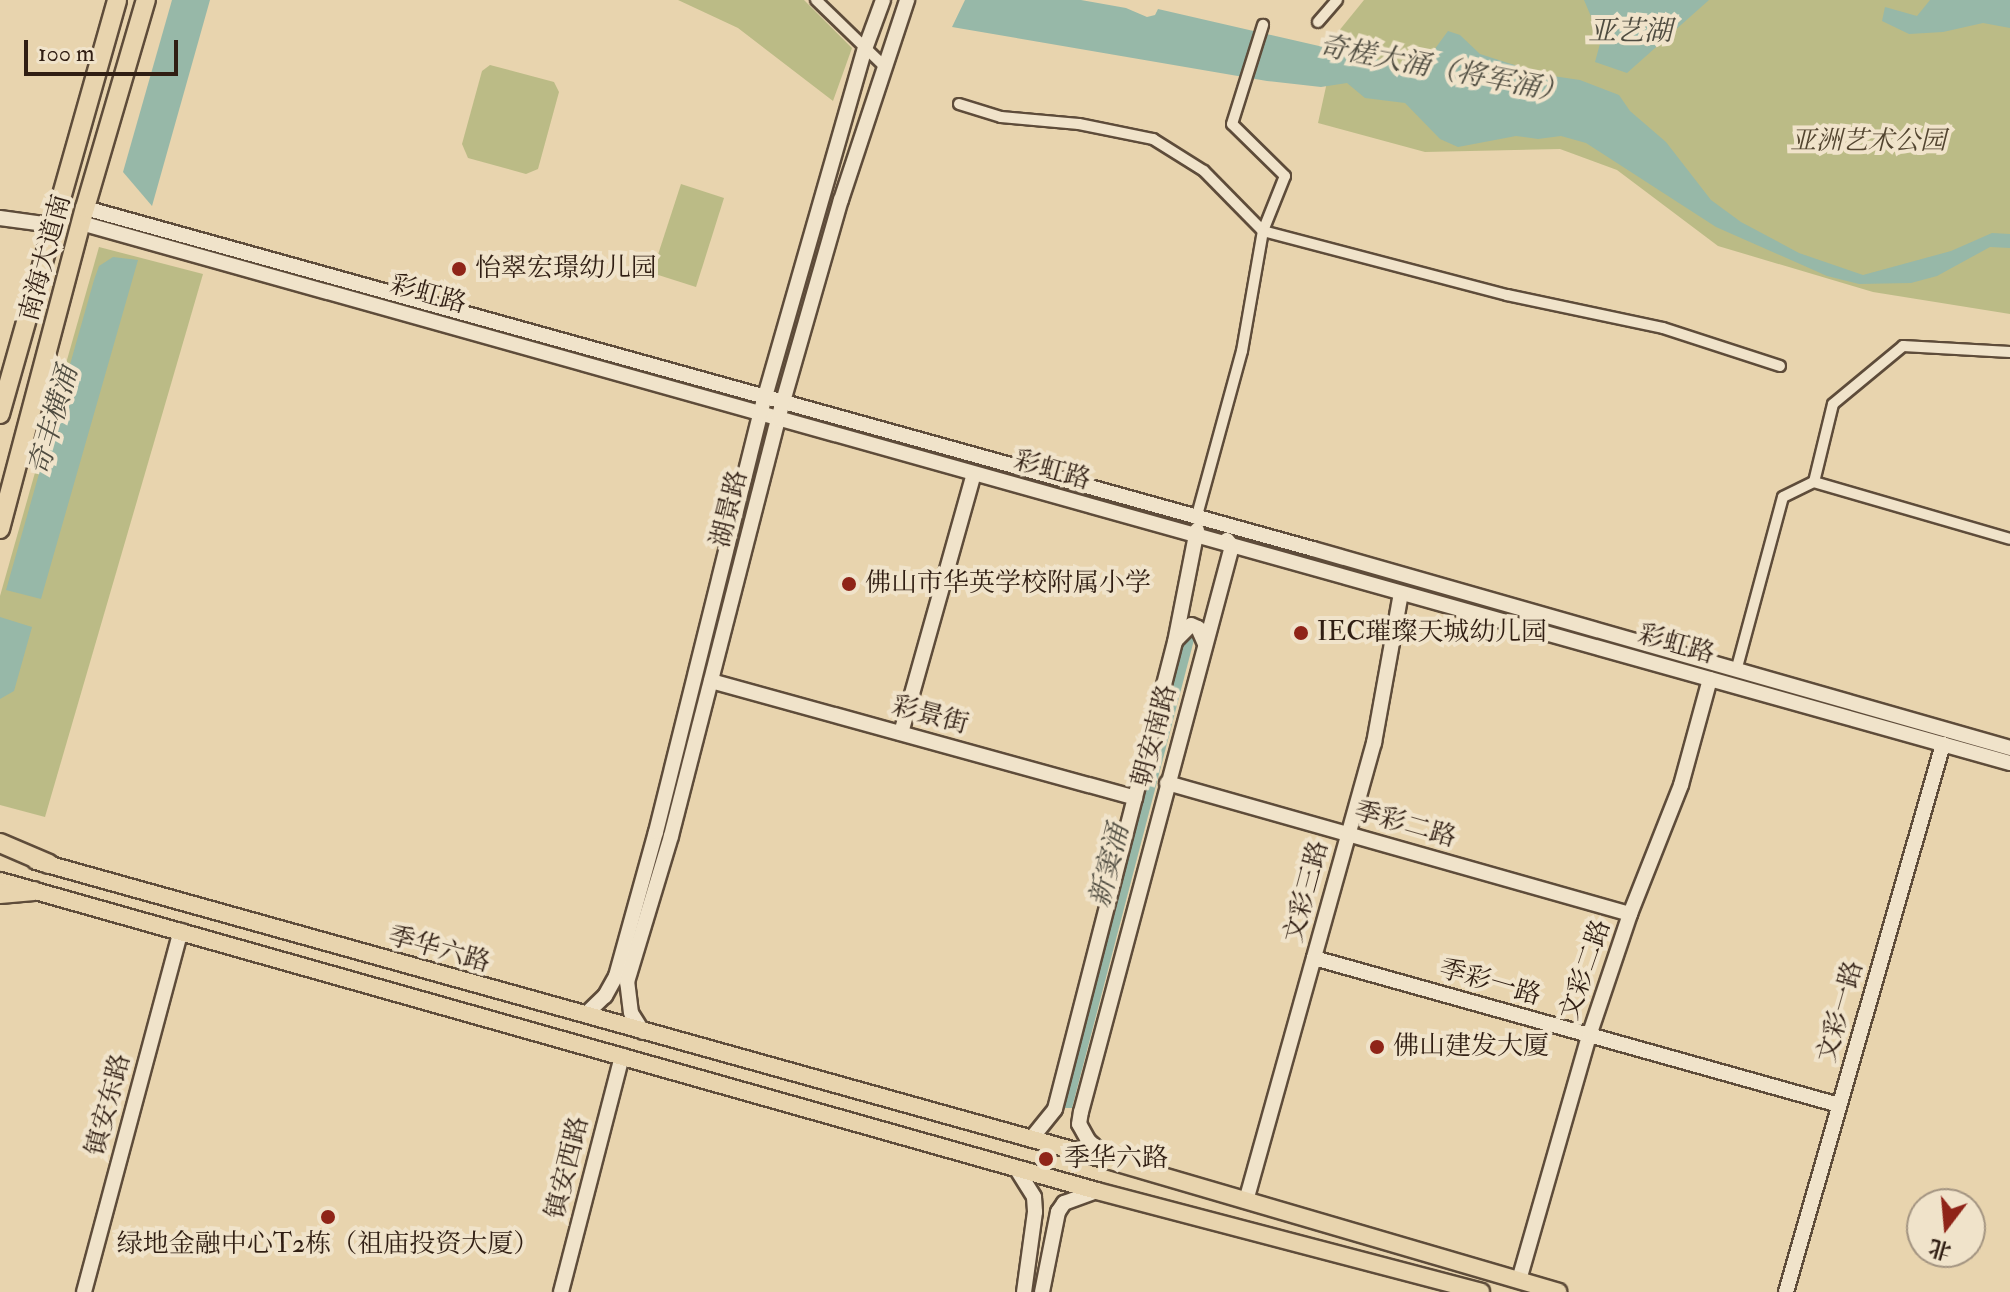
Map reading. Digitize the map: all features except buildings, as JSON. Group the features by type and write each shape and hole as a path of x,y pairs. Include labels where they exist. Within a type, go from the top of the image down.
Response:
{"highway":[{"name":"南海大道南","path":"0,414 117,0"},
{"name":"南海大道南","path":"0,529 83,215 146,0"},
{"path":"0,843 49,864"},
{"path":"0,894 34,891"}],"main road":[{"name":"季华六路","path":"0,851 1111,1161 1558,1292"},
{"name":"季华六路","path":"0,881 1097,1191 1473,1291"}],"street":[{"path":"816,0 884,66"},
{"name":"湖景路","path":"585,1015 605,996 616,976 656,832 764,398 865,49 883,0"},
{"name":"湖景路","path":"643,1032 631,1013 627,982 671,836 778,419 884,66 907,0"},
{"path":"1318,22 1337,0"},
{"path":"1232,546 1202,520 1242,351 1263,231 1285,176 1232,124 1262,28"},
{"path":"959,104 1001,117 1079,124 1153,139 1204,171 1263,231 1507,295 1663,328 1780,366"},
{"name":"彩虹路","path":"83,215 783,403 2010,748"},
{"path":"0,218 51,225"},
{"name":"彩虹路","path":"150,235 760,414 2010,763"},
{"path":"1814,482 1833,404 1903,346 2010,352"},
{"path":"901,733 974,474"},
{"path":"1736,671 1783,497 1814,482 2010,539"},
{"name":"朝安南路","path":"1031,1139 1052,1114 1057,1102 1175,642 1202,520"},
{"name":"朝安南路","path":"1081,1112 1232,546"},
{"name":"文彩三路","path":"1246,1201 1374,743 1401,593"},
{"path":"1175,642 1179,633 1191,625 1198,628 1205,645"},
{"name":"文彩二路","path":"1519,1280 1589,1036 1630,914 1681,785 1710,679"},
{"name":"彩景街","path":"711,681 1135,798"},
{"name":"文彩一路","path":"1786,1292 1943,744"},
{"name":"季彩二路","path":"1167,783 1630,914"},
{"name":"镇安东路","path":"84,1292 181,931"},
{"name":"季彩一路","path":"1314,958 1839,1105"},
{"name":"镇安西路","path":"561,1292 622,1056"},
{"path":"1057,1102 1056,1115 1064,1123 1072,1122 1081,1112"},
{"path":"1081,1112 1079,1124 1088,1140 1111,1161"},
{"path":"1016,1168 1034,1197 1035,1212 1024,1292"},
{"path":"1042,1292 1058,1212 1064,1203 1097,1191"}],"green space":[{"path":"678,0 804,0 852,48 833,101 738,28"},
{"name":"亚洲艺术公园","path":"1364,0 2010,0 2010,314 1873,292 1718,246 1617,170 1560,149 1425,152 1318,123 1338,32"},
{"path":"490,65 554,82 559,92 538,169 526,174 468,158 462,144 482,71"},
{"path":"681,184 724,198 696,287 652,273"},
{"path":"99,247 203,274 45,817 0,805 0,596"}],"water":[{"path":"172,0 210,0 152,206 123,172"},
{"name":"奇槎大涌（将军涌）","path":"965,0 1081,0 1126,8 1147,17 1155,15 1158,9 1402,65 1426,61 1448,31 1460,35 1480,54 1546,75 1580,80 1619,95 1630,111 1666,142 1711,200 1741,222 1799,253 1863,275 1951,251 1992,233 2010,234 2010,248 1990,247 1937,276 1911,283 1859,284 1827,276 1716,227 1586,143 1561,136 1538,139 1516,136 1458,147 1440,139 1405,103 1365,98 1347,83 1321,87 1267,81 952,27"},
{"name":"亚艺湖","path":"1584,0 1709,0 1627,73 1595,62 1601,40"},
{"path":"1930,0 2010,0 2010,28 1983,23 1943,32 1909,34 1882,21 1885,7 1917,16"},
{"name":"奇丰横涌","path":"113,257 138,260 41,599 6,590 94,280 99,266"},
{"path":"0,617 32,627 14,691 0,699"},
{"path":"1186,634 1195,636 1072,1108 1064,1108"}],"place":[{"name":"怡翠宏璟幼儿园","path":"459,269"},
{"name":"佛山市华英学校附属小学","path":"849,584"},
{"name":"IEC璀璨天城幼儿园","path":"1301,633"},
{"name":"佛山建发大厦","path":"1377,1047"},
{"name":"季华六路","path":"1046,1159"},
{"name":"绿地金融中心T2栋（祖庙投资大厦）","path":"328,1217"}],"water label":[{"name":"新窦涌","path":"1110,866"}]}
